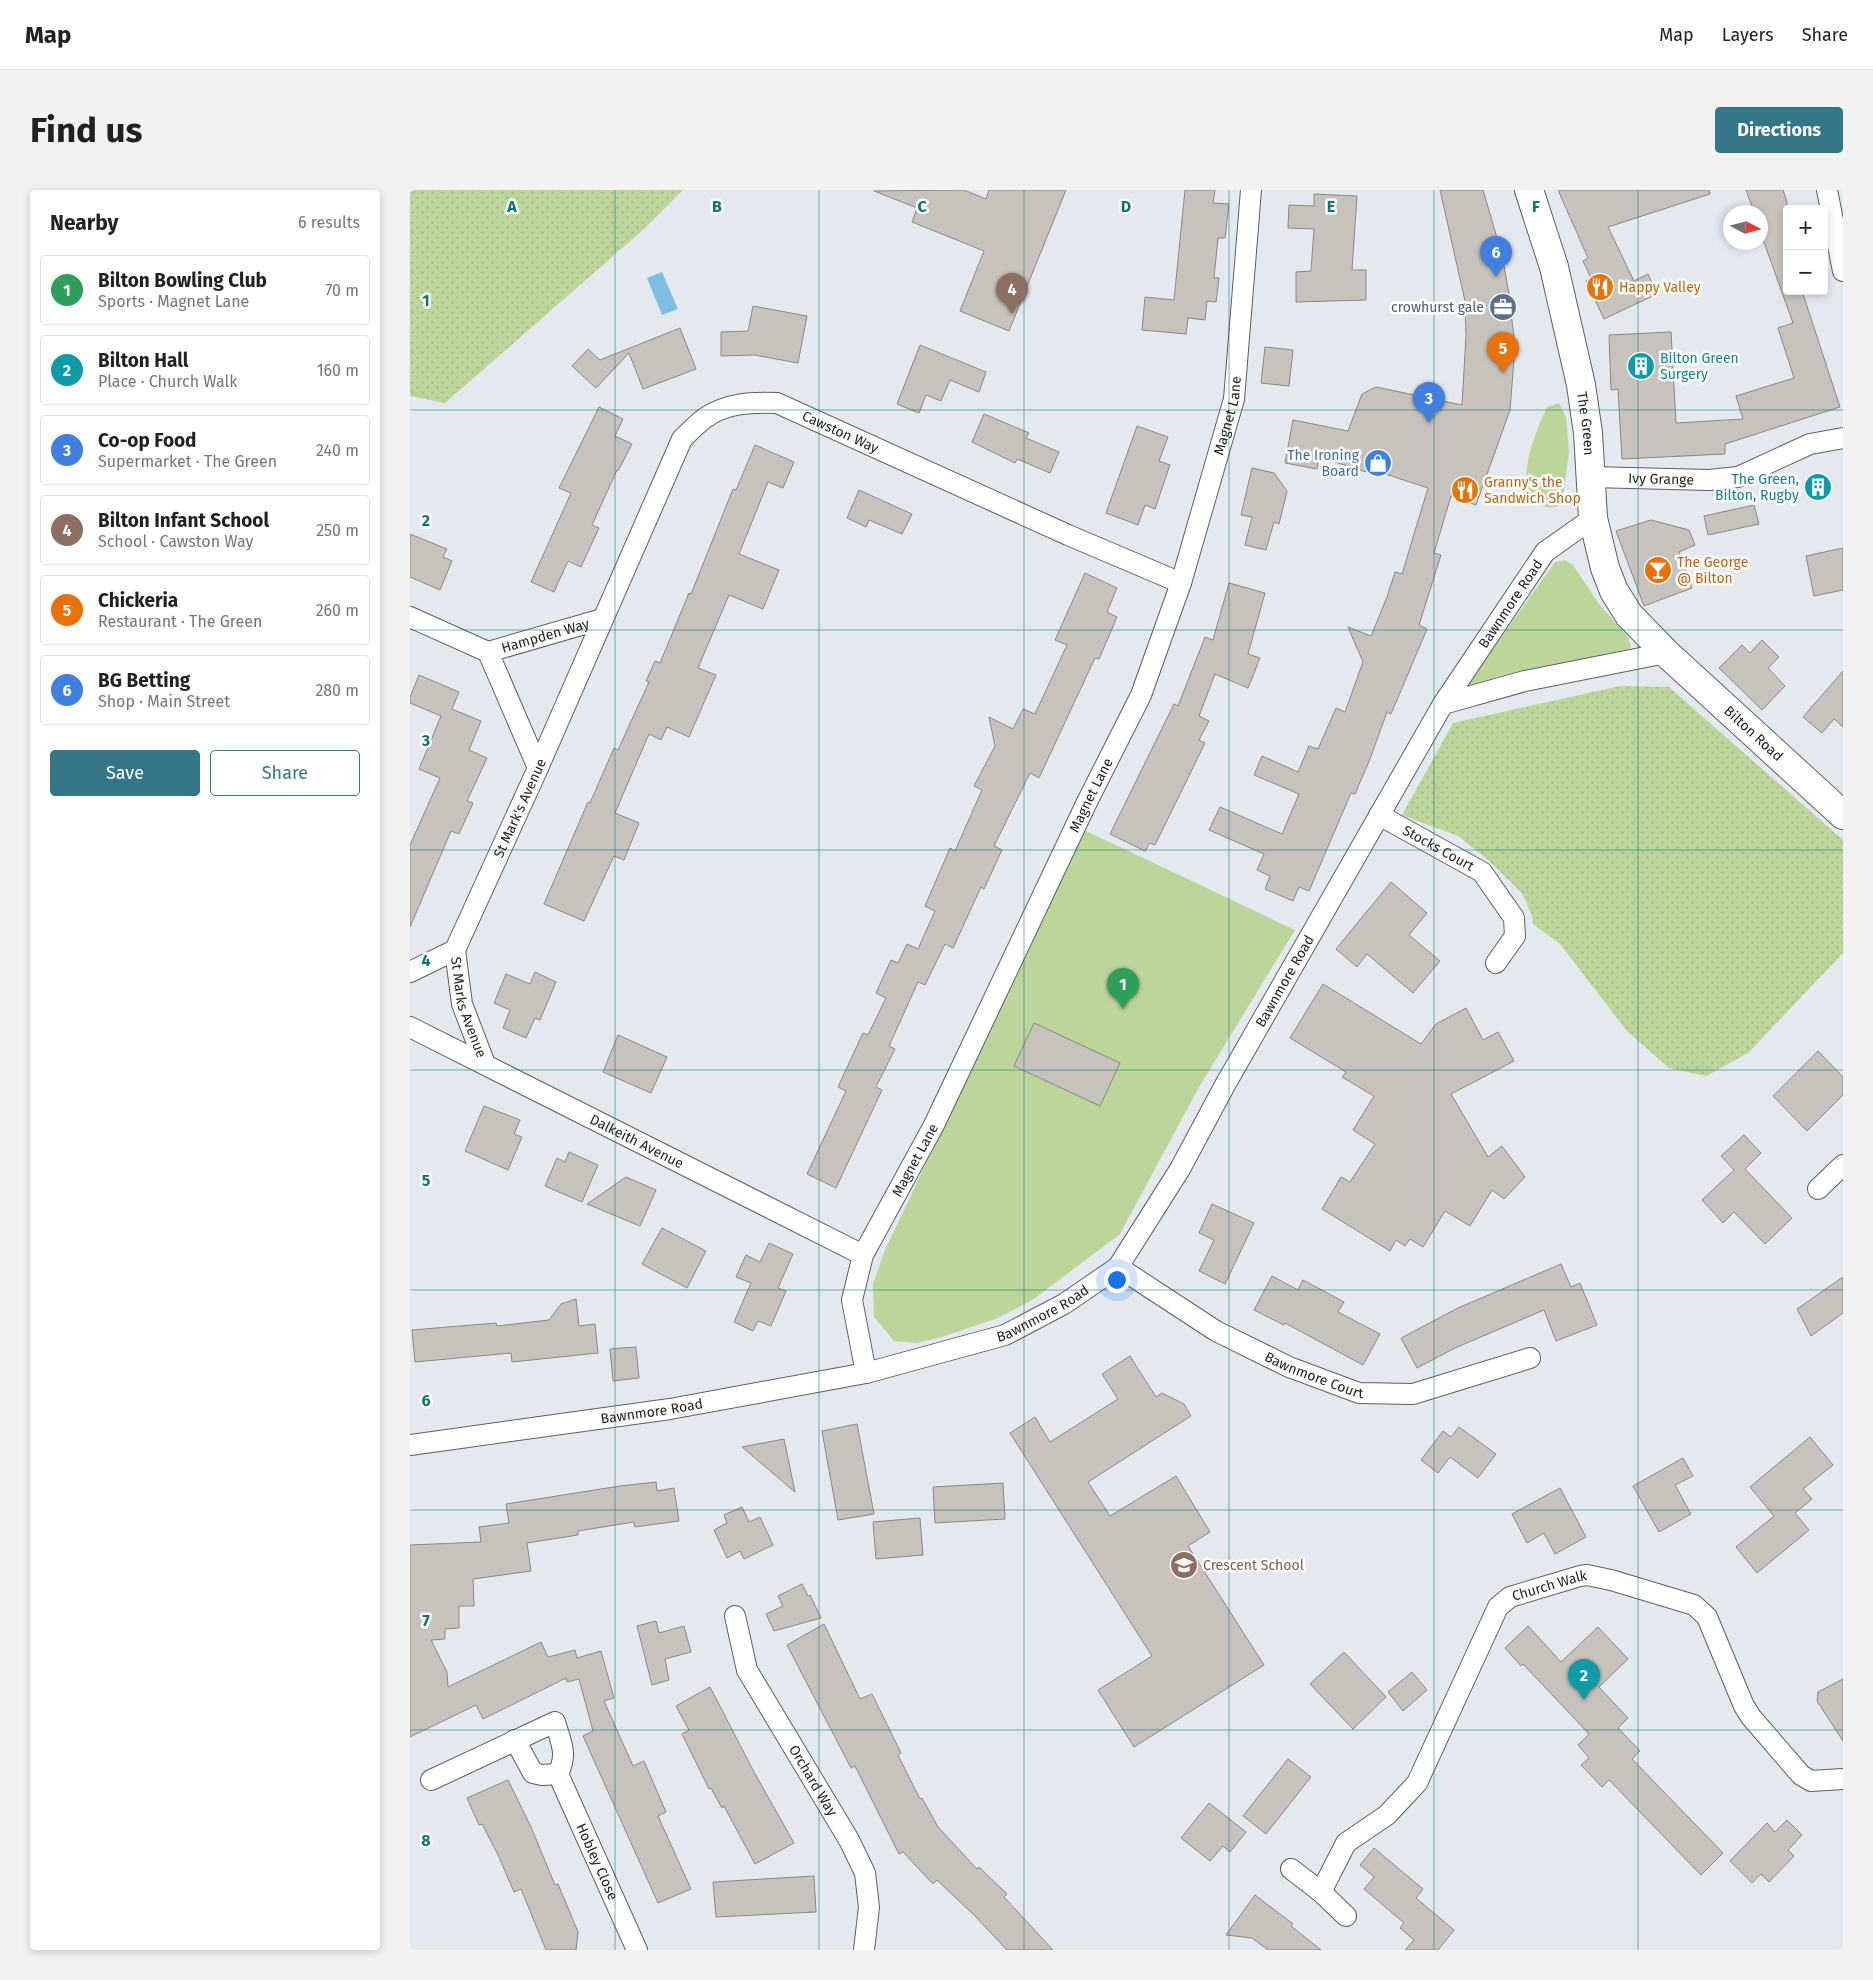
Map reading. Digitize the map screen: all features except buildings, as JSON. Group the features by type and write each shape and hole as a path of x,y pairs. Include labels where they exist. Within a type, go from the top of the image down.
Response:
{"main road":[{"name":"The Green","path":"1529,190 1554,266 1585,405 1593,518 1605,568 1614,591 1629,615 1666,653"},
{"name":"Bilton Road","path":"1666,653 1843,815"}],"street":[{"name":"Magnet Lane","path":"866,1373 852,1300 863,1255 934,1125 1086,804 1140,695 1181,583 1234,399 1251,190"},
{"path":"1827,190 1843,271"},
{"name":"Cawston Way","path":"602,618 682,439 705,417 731,406 756,402 777,403 1181,583"},
{"name":"Ivy Grange","path":"1591,477 1709,480 1738,477 1810,444 1843,438"},
{"name":"Bawnmore Road","path":"410,1445 670,1409 866,1373 1005,1335 1064,1304 1118,1267 1180,1169 1230,1076 1443,704 1545,552 1593,518"},
{"name":"Hampden Way","path":"410,617 488,652 602,618"},
{"name":"St Mark's Avenue","path":"455,950 538,768 602,618"},
{"name":"Hampden Way","path":"488,652 538,768"},
{"path":"1443,704 1525,681 1666,653"},
{"name":"Stocks Court","path":"1379,815 1482,872 1514,918 1514,936 1496,963"},
{"path":"410,972 455,950"},
{"name":"St Marks Avenue","path":"455,950 462,1004 485,1064"},
{"name":"Dalkeith Avenue","path":"410,1027 863,1255"},
{"path":"1818,1189 1843,1165"},
{"name":"Bawnmore Court","path":"1118,1267 1216,1331 1289,1367 1359,1394 1413,1394 1530,1358"},
{"name":"Church Walk","path":"1322,1892 1346,1843 1387,1816 1417,1783 1498,1607 1510,1597 1580,1576 1587,1575 1611,1580 1694,1605 1702,1610 1707,1617 1744,1706 1751,1717 1801,1775 1811,1781 1843,1779"},
{"name":"Orchard Way","path":"735,1616 747,1670 849,1840 865,1873 869,1907 864,1950"},
{"path":"431,1780 515,1740 554,1722 565,1753 564,1761 558,1774 542,1775 533,1773 515,1740"},
{"name":"Hobley Close","path":"558,1774 637,1950"},
{"path":"1291,1870 1322,1892 1346,1916"}],"green space":[{"path":"410,190 683,190 644,229 445,403 410,396"},
{"path":"1559,403 1566,417 1569,452 1562,505 1547,507 1540,505 1529,490 1527,467 1533,441 1547,407"},
{"path":"1565,560 1573,565 1599,604 1628,637 1631,647 1623,654 1556,664 1465,688 1555,562"},
{"path":"1620,686 1669,687 1843,840 1843,953 1748,1053 1706,1076 1669,1068 1627,1031 1560,944 1533,924 1532,916 1522,893 1487,859 1458,836 1402,815 1453,723"},
{"path":"1084,830 1295,930 1199,1087 1120,1234 1034,1299 998,1318 942,1337 917,1343 894,1341 874,1317 873,1284 885,1250"}],"water":[{"path":"662,272 678,309 662,315 647,278"}],"place":[{"name":"BG Betting","path":"1496,277"},
{"name":"Happy Valley","path":"1600,287"},
{"name":"crowhurst gale","path":"1503,307"},
{"name":"Bilton Infant School","path":"1012,314"},
{"name":"Bilton Green Surgery","path":"1641,366"},
{"name":"Chickeria","path":"1503,373"},
{"name":"Co-op Food","path":"1429,423"},
{"name":"The Ironing Board","path":"1378,463"},
{"name":"The Green, Bilton, Rugby","path":"1818,487"},
{"name":"Granny's the Sandwich Shop","path":"1465,490"},
{"name":"The George @ Bilton","path":"1658,570"},
{"name":"Bilton Bowling Club","path":"1123,1009"},
{"name":"Crescent School","path":"1184,1565"},
{"name":"Bilton Hall","path":"1584,1700"}]}
